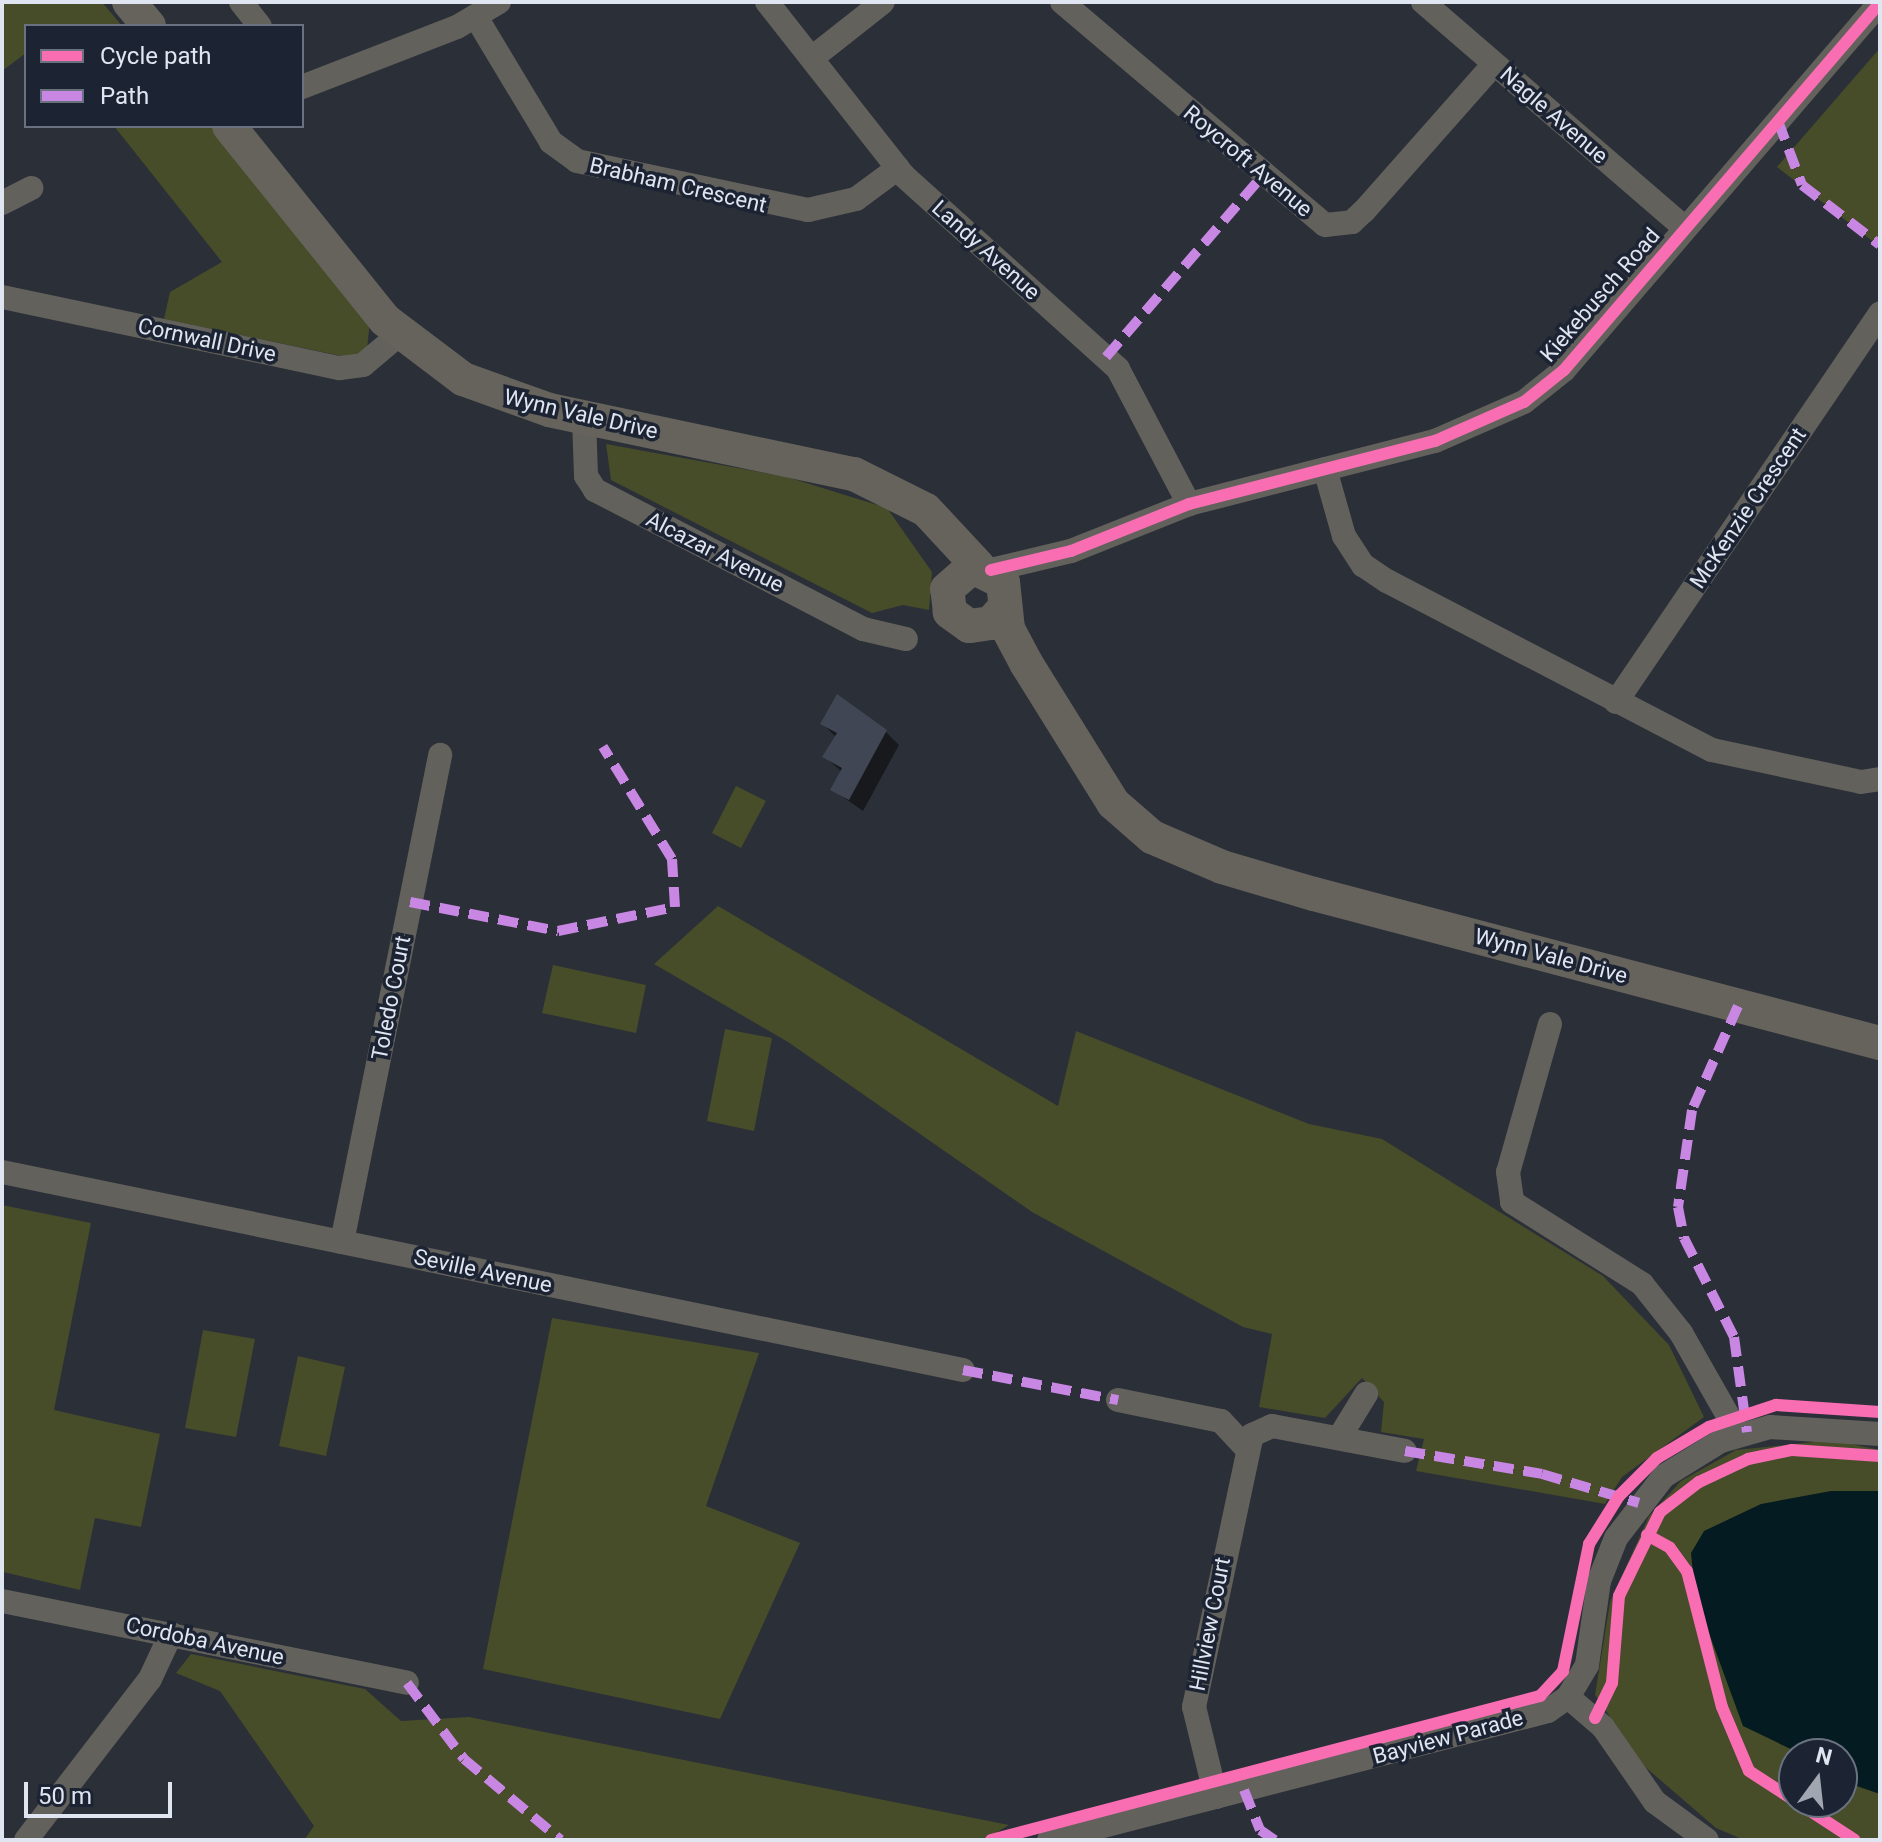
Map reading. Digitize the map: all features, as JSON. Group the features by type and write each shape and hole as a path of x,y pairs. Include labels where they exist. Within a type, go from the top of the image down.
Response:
{"main road":[{"path":"129,2 147,24"},
{"name":"Wynn Vale Drive","path":"241,130 401,333 481,388 584,418 841,470 896,494 938,518 995,585 1026,663 1113,803 1137,828 1222,867"},
{"name":"Wynn Vale Drive","path":"896,494 939,546 947,589"},
{"path":"961,571 995,585 991,623 974,626 950,612 947,589 961,571"},
{"name":"Wynn Vale Drive","path":"974,626 1012,671 1108,821 1162,855 1222,867 1880,1043"}],"street":[{"path":"241,2 258,24"},
{"path":"304,83 476,17 499,2"},
{"name":"Landy Avenue","path":"767,2 898,168 1118,369 1189,504"},
{"path":"812,58 883,2"},
{"name":"Roycroft Avenue","path":"1062,2 1325,225 1352,222 1364,211 1494,64"},
{"name":"Nagle Avenue","path":"1423,2 1685,228"},
{"name":"Kiekebusch Road","path":"995,585 1189,504 1435,441 1524,402 1564,370 1880,3"},
{"name":"Brabham Crescent","path":"476,17 545,133 577,161 808,210 856,199 898,168"},
{"path":"2,203 31,188"},
{"name":"Cornwall Drive","path":"2,297 340,368 363,365 401,333"},
{"name":"McKenzie Crescent","path":"1616,702 1880,313"},
{"name":"Alcazar Avenue","path":"584,418 585,468 595,490 863,629 906,639"},
{"path":"1325,469 1344,536 1363,565 1616,702 1712,750 1861,782 1880,779"},
{"name":"Toledo Court","path":"342,1242 440,755"},
{"path":"1550,1024 1508,1172 1512,1202 1642,1284 1681,1333 1739,1435"},
{"name":"Seville Avenue","path":"2,1172 963,1370"},
{"path":"1339,1438 1366,1394"},
{"path":"1118,1400 1221,1421 1247,1449 1252,1435 1272,1426 1405,1451"},
{"path":"1707,1840 1655,1802 1603,1727 1568,1697 1587,1665 1603,1569 1628,1517 1677,1466 1739,1435 1797,1424 1880,1434"},
{"name":"Hillview Court","path":"1216,1797 1194,1707 1247,1449"},
{"name":"Cordoba Avenue","path":"2,1601 407,1683"},
{"path":"26,1840 150,1679 171,1634"},
{"name":"Bayview Parade","path":"1049,1840 1548,1711 1568,1697"}],"green space":[{"path":"2,2 102,2 120,24 24,24 24,54 2,71"},
{"path":"1880,48 1880,247 1777,167"},
{"path":"116,128 216,128 370,320 367,350 351,358 164,319 170,292 222,262"},
{"path":"606,444 787,477 887,508 932,572 929,610 903,605 872,613 611,480"},
{"path":"736,786 766,801 741,848 712,833"},
{"path":"718,906 1058,1106 1076,1031 1309,1124 1382,1139 1603,1276 1669,1345 1704,1417 1622,1477 1605,1504 1416,1471 1424,1439 1381,1432 1384,1402 1362,1378 1325,1418 1259,1407 1272,1334 1243,1327 1032,1212 788,1042 654,964"},
{"path":"553,965 646,985 636,1033 542,1013"},
{"path":"725,1029 772,1038 754,1131 707,1121"},
{"path":"2,1205 91,1223 54,1410 160,1434 141,1527 95,1518 80,1590 3,1572"},
{"path":"552,1318 759,1353 706,1506 800,1543 720,1719 483,1669"},
{"path":"203,1330 255,1339 236,1437 185,1428"},
{"path":"298,1356 345,1367 326,1456 279,1446"},
{"path":"1832,1440 1880,1450 1880,1840 1744,1840 1716,1828 1644,1766 1595,1695 1610,1602 1649,1516 1681,1481 1736,1450"},
{"path":"191,1654 365,1689 401,1721 469,1717 1009,1825 984,1840 304,1840 314,1826 220,1691 176,1673"}],"shaded area":[{"path":"1831,1491 1880,1491 1880,1794 1858,1786 1858,1738 1778,1738 1778,1743 1743,1726 1695,1595 1691,1553 1704,1531 1761,1504"}],"building":[{"path":"837,694 887,730 849,800 830,790 842,768 822,757 837,733 820,724"}],"marked path":[{"path":"1778,121 1802,185 1880,245"},
{"path":"1106,357 1263,175"},
{"path":"410,902 558,931 675,907 672,859 603,747"},
{"path":"1738,1006 1692,1110 1678,1207 1684,1238 1734,1337 1747,1432"},
{"path":"963,1370 1118,1400"},
{"path":"1405,1451 1542,1474 1639,1503"},
{"path":"407,1683 464,1759 561,1840"},
{"path":"1244,1790 1260,1830 1275,1840"}],"cycle path":[{"path":"991,570 1071,551 1189,504 1435,441 1524,402 1564,370 1880,3"},
{"path":"991,1840 1540,1696 1563,1671 1589,1544 1619,1496 1657,1458 1709,1427 1776,1405 1880,1412"},
{"path":"1595,1718 1612,1683 1619,1596 1660,1512 1699,1482 1748,1459 1792,1450 1880,1456"},
{"path":"1647,1535 1670,1548 1687,1571 1722,1707 1749,1771 1855,1840"}]}
